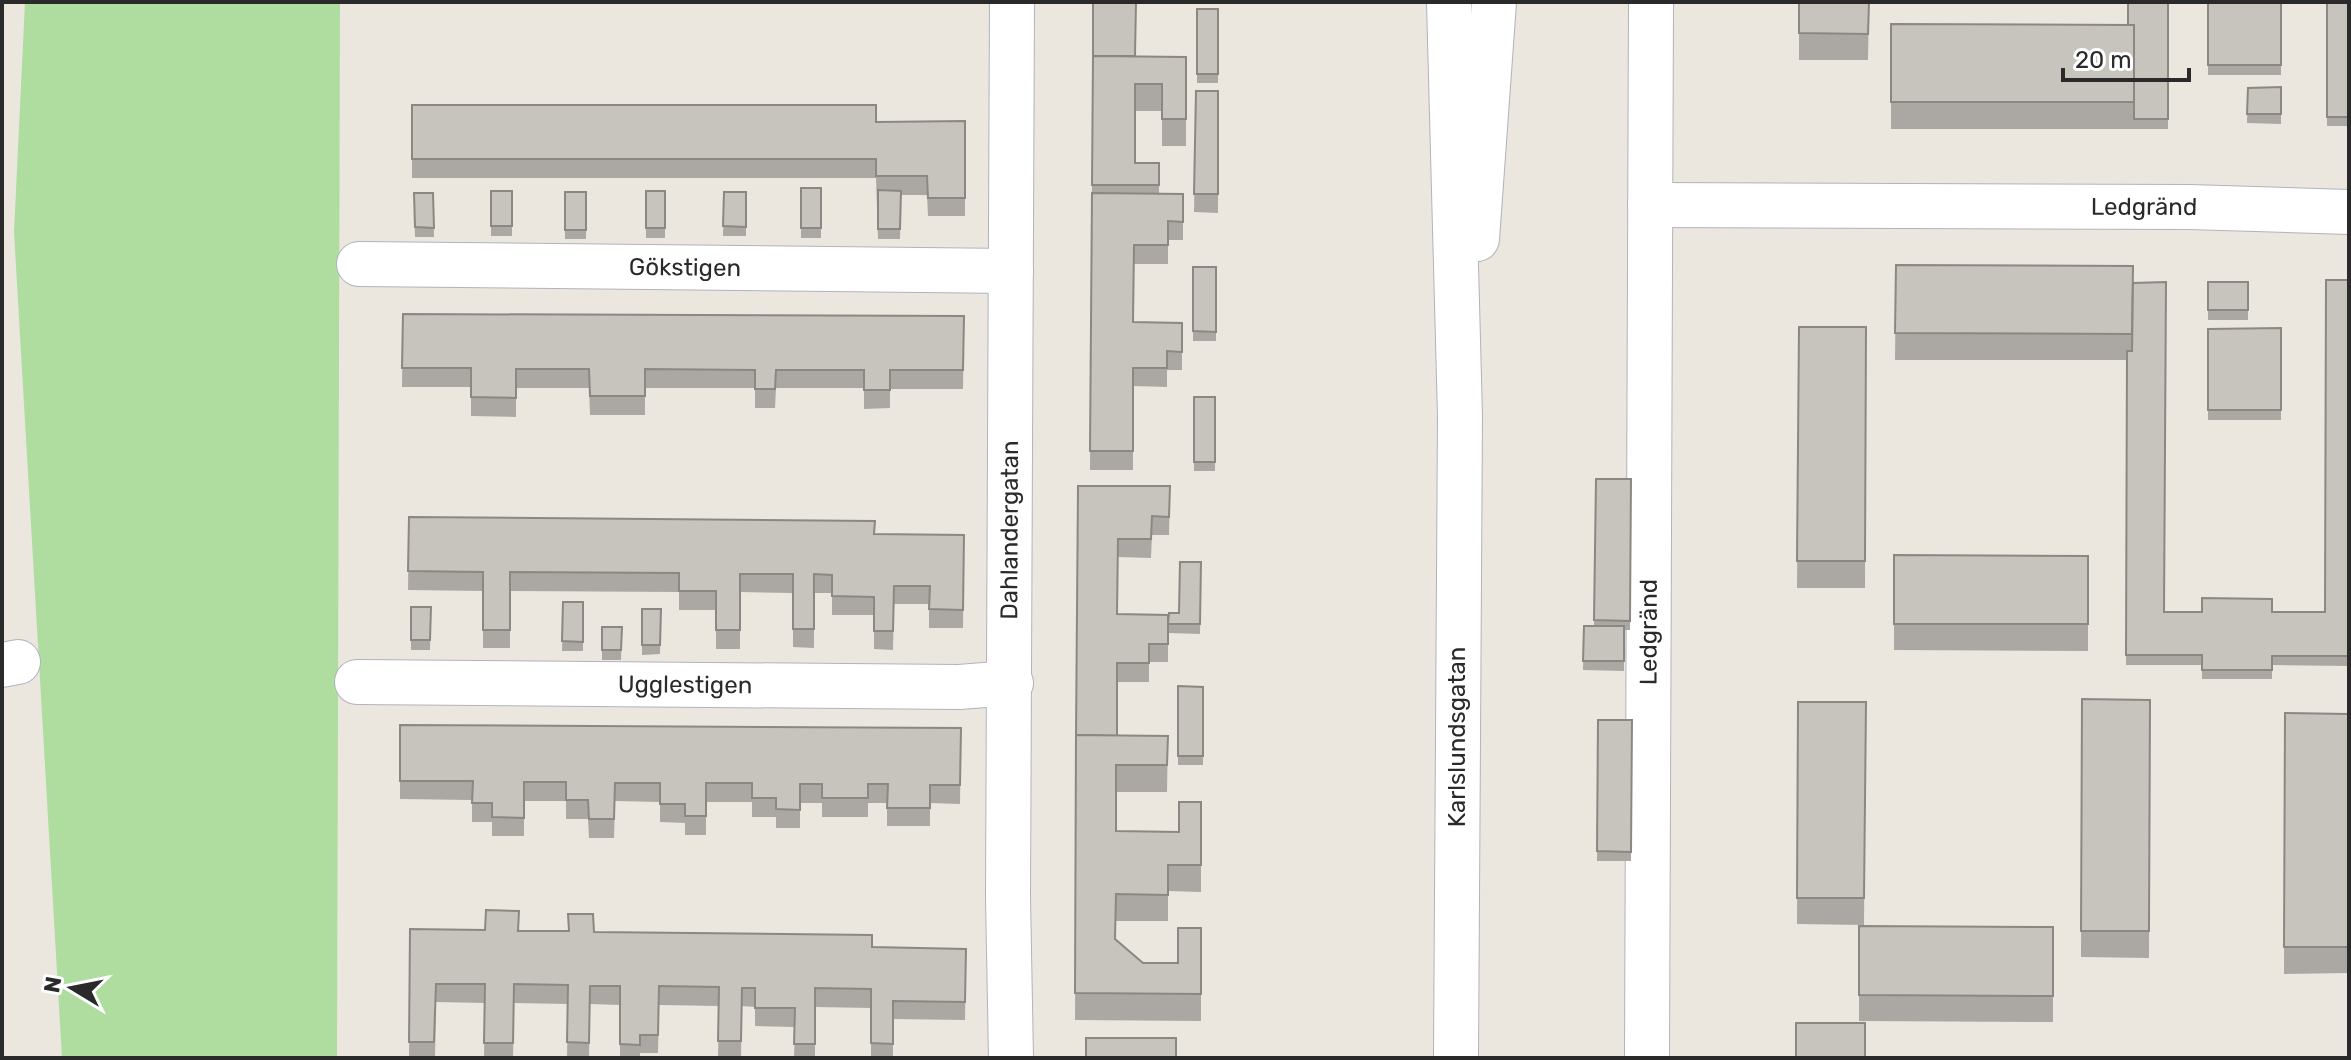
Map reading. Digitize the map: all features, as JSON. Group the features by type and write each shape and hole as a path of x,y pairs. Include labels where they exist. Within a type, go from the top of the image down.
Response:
{"street":[{"name":"Dahlandergatan","path":"1011,1058 1008,897 1012,2"},
{"name":"Karlslundsgatan","path":"1449,2 1460,416 1456,1058"},
{"name":"Karlslundsgatan","path":"1460,416 1488,119 1494,2"},
{"name":"Ledgränd","path":"1647,1058 1651,2"},
{"name":"Ledgränd","path":"1650,205 2189,207 2349,212"},
{"name":"Gökstigen","path":"359,264 1011,271"},
{"name":"Ugglestigen","path":"357,682 943,687 1011,683"}],"green space":[{"path":"25,2 340,2 337,1058 62,1058 14,232"}],"building":[{"path":"1093,2 1136,2 1135,56 1093,56"},
{"path":"1799,2 1869,2 1868,34 1799,33"},
{"path":"2128,2 2168,2 2168,119 2134,119 2134,25 2128,25"},
{"path":"2208,2 2281,2 2281,65 2208,65"},
{"path":"2327,2 2349,2 2349,117 2327,117"},
{"path":"1197,9 1218,9 1218,74 1197,74"},
{"path":"1891,24 2134,25 2134,102 1891,102"},
{"path":"1093,56 1186,57 1186,119 1162,119 1162,84 1135,84 1135,163 1159,163 1159,185 1092,185"},
{"path":"2281,87 2281,114 2247,114 2248,88"},
{"path":"1196,91 1218,91 1218,194 1194,194"},
{"path":"412,105 876,105 876,122 965,121 965,198 928,198 927,176 876,176 876,159 412,159"},
{"path":"801,188 821,188 821,228 801,228"},
{"path":"878,190 901,191 900,229 878,229"},
{"path":"491,191 512,191 512,226 491,226"},
{"path":"646,191 665,191 665,228 646,228"},
{"path":"565,192 586,192 586,230 565,230"},
{"path":"724,192 746,192 746,227 723,226"},
{"path":"414,193 433,193 434,228 415,227"},
{"path":"1092,193 1183,194 1183,222 1168,221 1168,245 1134,245 1133,322 1182,323 1182,352 1167,351 1167,368 1133,368 1133,451 1090,451"},
{"path":"1896,265 2133,266 2132,334 1895,333"},
{"path":"1193,267 1216,267 1216,332 1193,331"},
{"path":"2326,280 2349,280 2349,656 2272,656 2272,670 2202,670 2202,655 2126,655 2127,351 2132,351 2133,283 2166,282 2164,612 2202,612 2202,598 2272,599 2272,612 2325,612"},
{"path":"2208,282 2248,282 2248,310 2208,310"},
{"path":"403,314 964,316 963,370 890,370 890,390 864,390 864,370 776,370 775,389 755,389 755,370 645,369 645,396 590,396 589,369 516,369 516,398 471,397 471,368 402,368"},
{"path":"1799,327 1866,327 1865,561 1797,561"},
{"path":"2281,328 2281,410 2208,410 2208,329"},
{"path":"1194,397 1215,397 1215,462 1194,462"},
{"path":"1596,479 1631,479 1630,621 1594,620"},
{"path":"1078,486 1170,486 1169,517 1152,516 1151,539 1118,539 1117,614 1168,615 1168,644 1149,644 1149,663 1117,663 1117,736 1076,735"},
{"path":"409,517 875,521 874,534 964,535 963,610 929,609 930,586 894,586 893,631 874,631 874,597 832,596 832,575 814,574 814,629 793,629 793,574 740,574 740,630 716,630 716,591 679,591 679,573 510,572 510,630 483,630 483,572 408,571"},
{"path":"1894,555 2088,556 2088,624 1894,624"},
{"path":"1180,562 1201,562 1200,624 1168,624 1169,613 1179,613"},
{"path":"563,602 583,602 583,642 562,641"},
{"path":"411,607 431,607 430,640 411,640"},
{"path":"642,609 661,609 660,645 642,645"},
{"path":"1584,626 1624,626 1624,661 1583,661"},
{"path":"602,627 622,627 621,650 602,650"},
{"path":"1178,686 1203,687 1203,756 1178,756"},
{"path":"2082,699 2150,700 2149,931 2081,931"},
{"path":"1798,702 1866,702 1864,898 1797,898"},
{"path":"2285,713 2349,714 2349,947 2284,947"},
{"path":"1598,720 1632,720 1631,852 1597,851"},
{"path":"400,725 961,728 960,785 930,785 930,808 887,808 888,784 868,784 868,798 822,798 822,784 800,784 800,810 776,809 776,798 752,798 752,783 706,783 706,816 685,816 685,804 660,804 660,783 615,783 614,819 589,819 588,800 566,800 566,782 524,782 524,818 492,817 492,803 472,803 473,781 400,781"},
{"path":"1076,735 1168,736 1167,765 1116,765 1116,831 1179,832 1179,802 1201,802 1201,865 1168,865 1168,895 1116,894 1115,939 1143,963 1178,963 1178,928 1201,928 1201,994 1075,993"},
{"path":"486,910 519,911 518,931 569,931 568,914 593,914 594,932 872,935 872,947 966,949 965,1002 893,1001 893,1044 871,1043 871,989 815,988 815,1044 794,1044 795,1008 755,1008 755,988 742,988 741,1041 718,1041 719,987 659,986 658,1035 640,1035 640,1045 620,1044 620,986 590,986 589,1043 567,1042 568,985 514,984 513,1043 484,1043 485,984 436,984 434,1042 409,1042 410,929 485,930"},
{"path":"1859,926 2053,927 2053,996 1859,995"},
{"path":"1796,1023 1865,1023 1865,1058 1796,1058"},
{"path":"1086,1038 1176,1038 1176,1058 1086,1058"}]}
